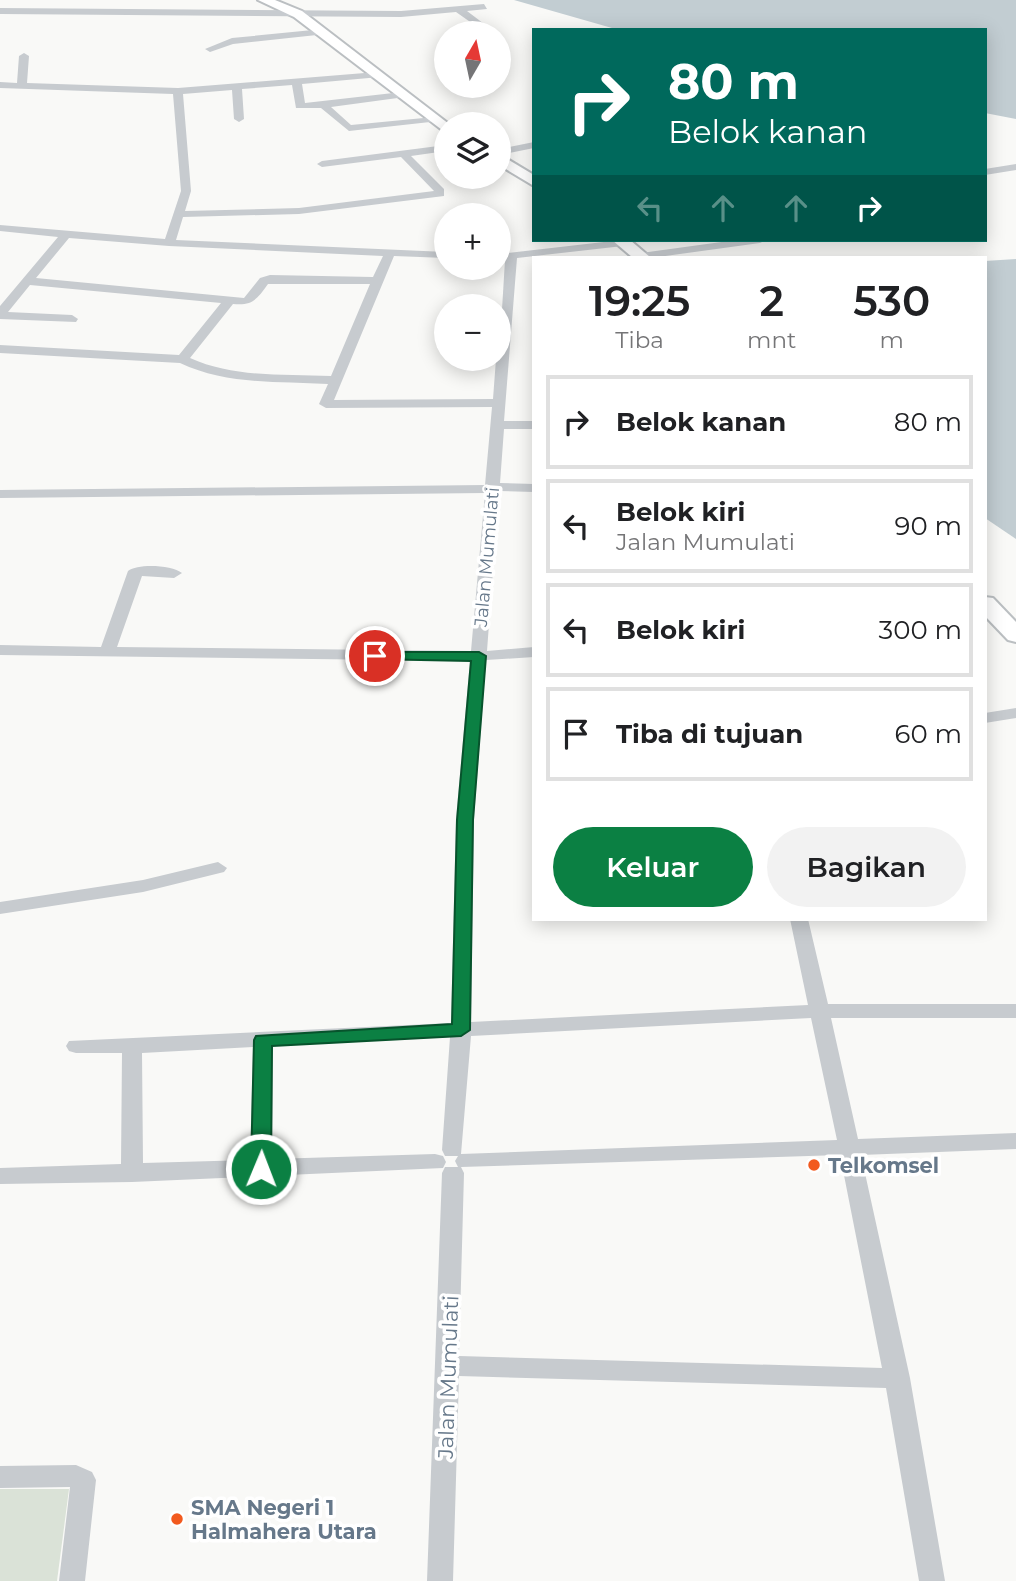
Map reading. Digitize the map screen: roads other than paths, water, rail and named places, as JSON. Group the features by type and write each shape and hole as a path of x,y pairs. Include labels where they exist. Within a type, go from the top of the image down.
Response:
{"highway":[{"path":"264,0 294,11 434,122"},
{"path":"511,166 532,181"},
{"path":"622,242 640,256"},
{"path":"989,611 1016,635"}],"street":[{"path":"7,0 2,10 401,14 484,7"},
{"path":"294,11 325,3"},
{"path":"459,10 475,21"},
{"path":"210,49 232,41 323,32"},
{"path":"22,85 24,55"},
{"path":"0,86 178,90 377,75"},
{"path":"298,82 300,106 402,96"},
{"path":"237,86 239,119"},
{"path":"169,243 181,214 186,191 178,90"},
{"path":"323,105 348,128 430,119"},
{"path":"511,150 532,145"},
{"path":"322,164 434,149"},
{"path":"181,214 309,211 440,194 403,153"},
{"path":"987,172 1016,167"},
{"path":"0,228 64,236 169,243 434,254"},
{"path":"0,315 64,236"},
{"path":"511,256 614,242"},
{"path":"648,256 746,242"},
{"path":"390,252 326,404 500,403"},
{"path":"29,281 249,301 264,281 270,279 376,281"},
{"name":"Jalan Mumulati","path":"440,1581 449,1366 452,1162 461,1030 465,820 499,425 504,280"},
{"path":"182,359 230,300"},
{"path":"0,315 72,319"},
{"path":"0,349 182,359 208,371 337,380"},
{"path":"499,425 532,425"},
{"path":"0,494 532,488"},
{"path":"107,652 136,571 174,573"},
{"path":"0,650 479,656 532,652"},
{"path":"987,718 1016,713"},
{"path":"0,908 143,886 218,868"},
{"path":"799,921 898,1378 932,1581"},
{"path":"76,1046 263,1040 821,1011 1016,1012"},
{"path":"261,1169 263,1040"},
{"path":"132,1046 132,1174"},
{"path":"0,1176 132,1174 1016,1141"},
{"path":"449,1366 898,1378"},
{"path":"0,1477 76,1476 83,1480 72,1581"}],"place":[{"name":"Telkomsel","path":"814,1165"},
{"name":"SMA Negeri 1 Halmahera Utara","path":"177,1519"}]}
